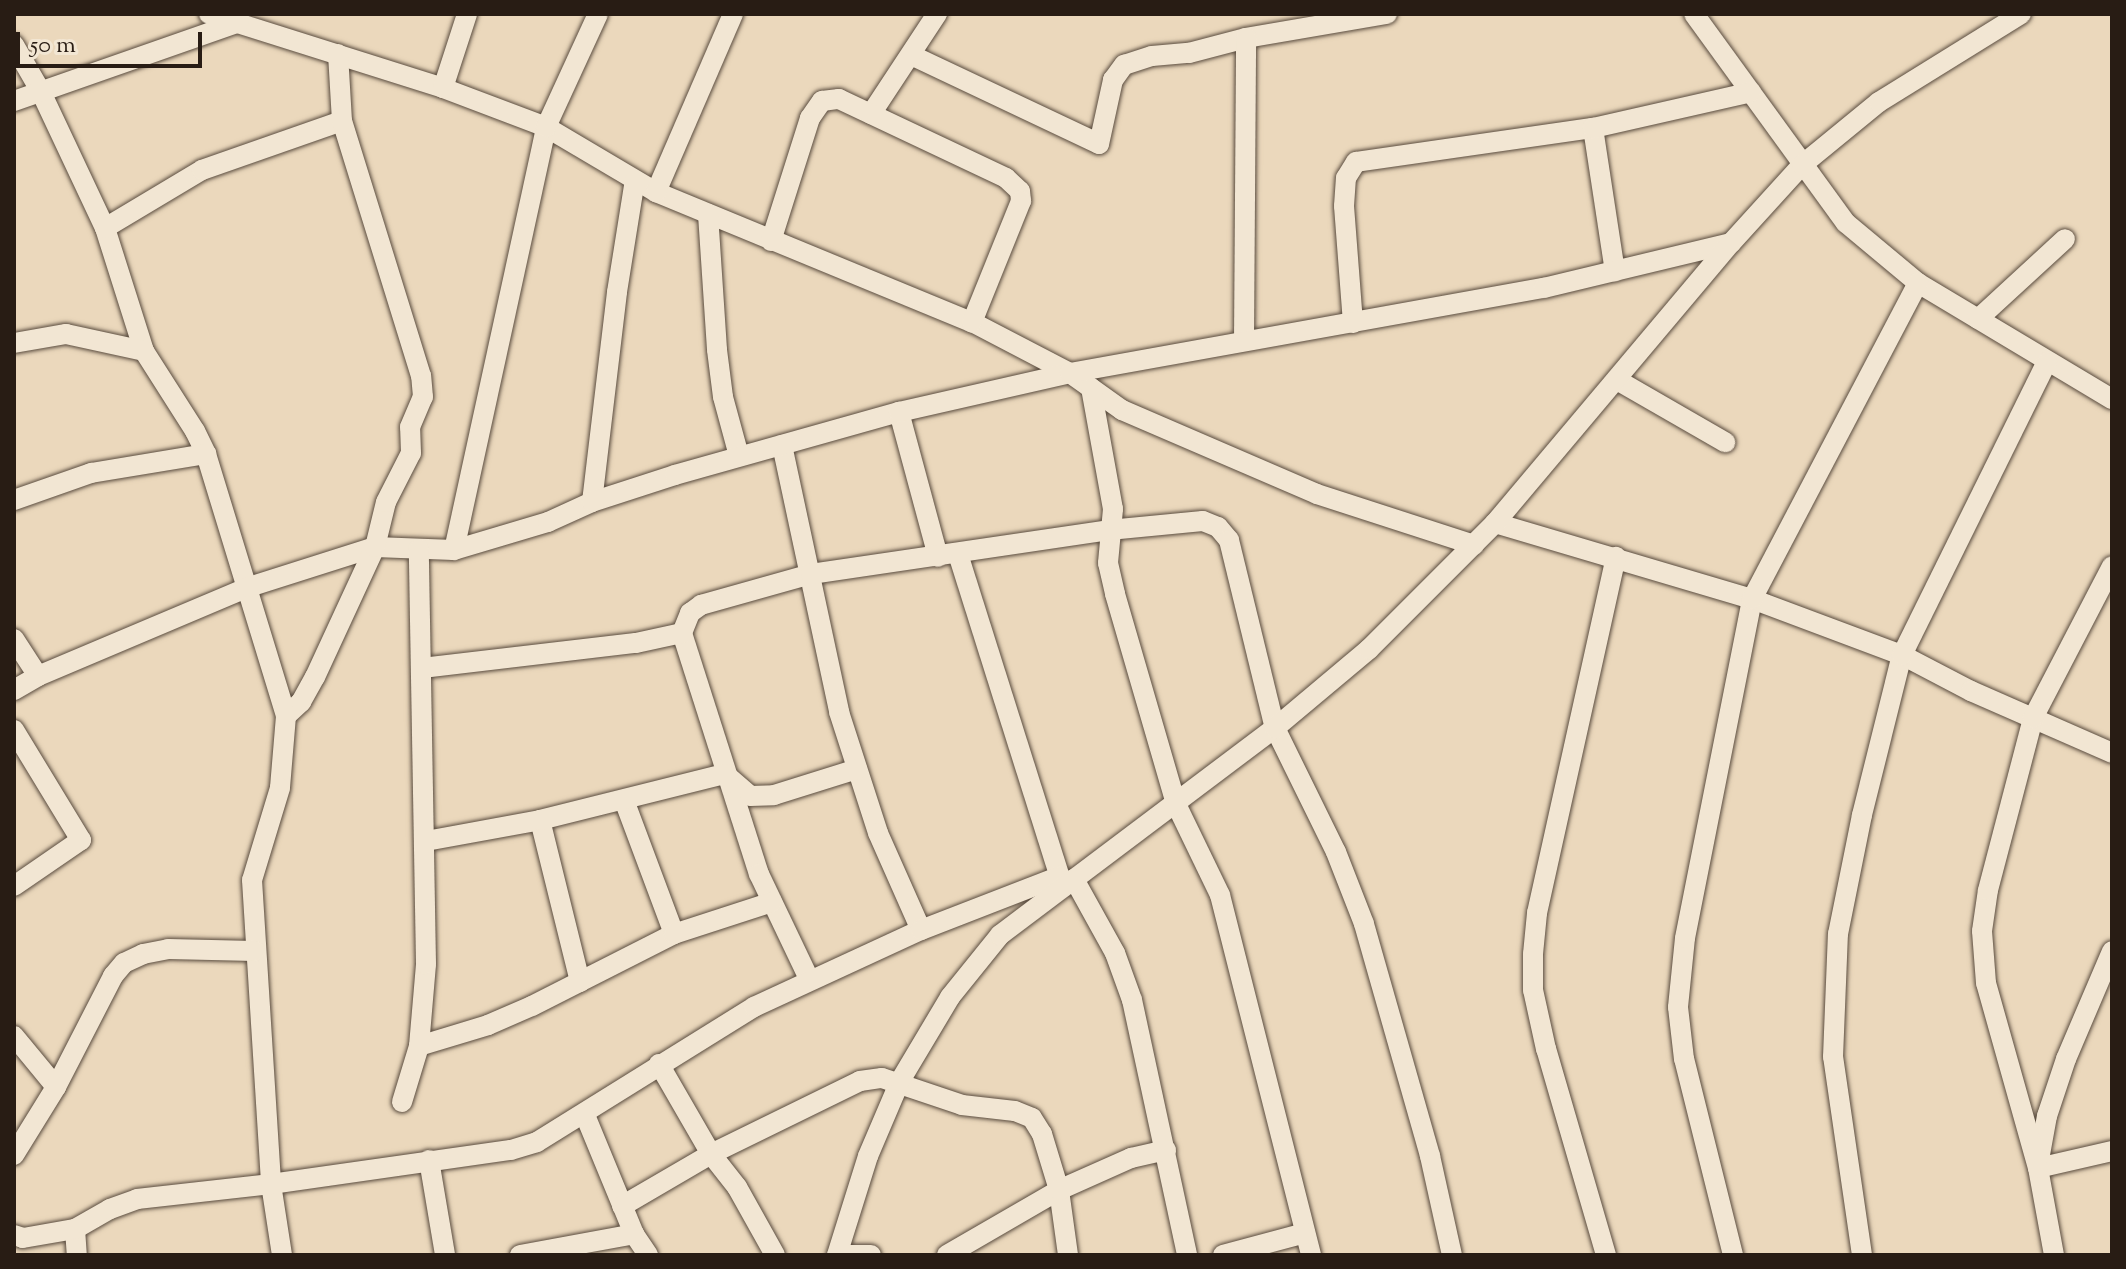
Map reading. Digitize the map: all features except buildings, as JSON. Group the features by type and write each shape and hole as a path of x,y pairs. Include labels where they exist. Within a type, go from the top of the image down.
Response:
{"street":[{"path":"209,14 443,88 546,127 656,192 972,322 1070,373 1122,410 1317,494 1474,545"},
{"path":"443,88 467,14"},
{"path":"454,550 546,127 598,14"},
{"path":"656,192 733,14"},
{"path":"871,114 937,14"},
{"path":"911,55 1099,144 1113,80 1124,65 1152,56 1189,53 1246,38 1387,14"},
{"path":"1694,14 1846,223 1918,283 2046,363 2112,399"},
{"path":"871,1255 837,1255 868,1156 900,1081 950,997 1000,935 1066,881 1176,804 1275,728 1369,649 1495,523 1731,243 1802,165 1879,102 2008,17"},
{"path":"14,101 239,22"},
{"path":"1244,341 1246,38"},
{"path":"14,45 41,92 105,228 144,351 195,431 206,454 286,716 280,788 252,880 271,1184 282,1255"},
{"path":"286,716 301,702 315,677 375,547 386,502 411,453 410,427 423,397 421,376 342,121 338,54"},
{"path":"1353,323 1344,206 1346,178 1356,162 1593,128 1751,92"},
{"path":"771,241 816,106 830,98 839,99 1006,178 1020,191 1021,201 972,322"},
{"path":"105,228 202,170 342,121"},
{"path":"1593,128 1615,271"},
{"path":"592,502 617,292 635,180"},
{"path":"708,214 723,397 739,456"},
{"path":"1978,319 2065,239"},
{"path":"14,690 38,676 249,587 375,547 454,550 548,522 592,502 739,456 899,412 1070,373 1353,323 1615,271 1731,243"},
{"path":"1733,1255 1684,1059 1678,1007 1685,938 1752,599 1918,283"},
{"path":"14,343 66,334 144,351"},
{"path":"1862,1255 1833,1057 1838,934 1902,655 2046,363"},
{"path":"1617,380 1725,442"},
{"path":"1091,388 1113,509 1108,563 1115,594 1176,804 1220,895 1311,1255"},
{"path":"899,412 1066,881 1115,953 1132,1000 1187,1255"},
{"path":"782,445 839,712 878,833 921,930"},
{"path":"14,500 91,473 206,454"},
{"path":"809,979 772,902 725,774 682,633 690,613 701,605 811,574 1109,530 1203,521 1229,540 1275,728 1336,852 1364,924 1430,1156 1452,1255"},
{"path":"1495,523 1752,599 1902,655 2112,753"},
{"path":"402,1102 419,1046 426,964 419,549"},
{"path":"1606,1255 1546,1049 1533,990 1533,954 1537,913 1616,557"},
{"path":"2054,1255 2038,1168 1986,983 1982,931 1988,890 2033,718 2112,566"},
{"path":"422,668 636,643 682,633"},
{"path":"14,639 38,676"},
{"path":"14,730 81,840 14,886"},
{"path":"725,774 750,796 774,795 857,769"},
{"path":"426,841 540,820 725,774"},
{"path":"624,800 674,934"},
{"path":"540,820 580,982"},
{"path":"20,1243 75,1229 110,1209 137,1199 271,1184 511,1150 537,1142 585,1115 659,1064 754,1007 809,979 921,930 1066,881"},
{"path":"419,1046 488,1025 674,934 772,902"},
{"path":"14,1155 56,1087 113,976 124,963 143,954 168,949 255,951"},
{"path":"2038,1168 2047,1116 2066,1059 2112,951"},
{"path":"14,1036 56,1087"},
{"path":"659,1064 711,1154 737,1187 775,1255"},
{"path":"622,1206 711,1154 860,1081 882,1078 900,1081 962,1105 1015,1111 1032,1118 1042,1134 1059,1190 1068,1255"},
{"path":"585,1115 634,1234 648,1255"},
{"path":"947,1255 1059,1190 1131,1158 1166,1150"},
{"path":"2038,1168 2112,1151"},
{"path":"429,1160 445,1255"},
{"path":"75,1229 77,1255"},
{"path":"1223,1255 1305,1233"},
{"path":"520,1255 634,1234"}]}
